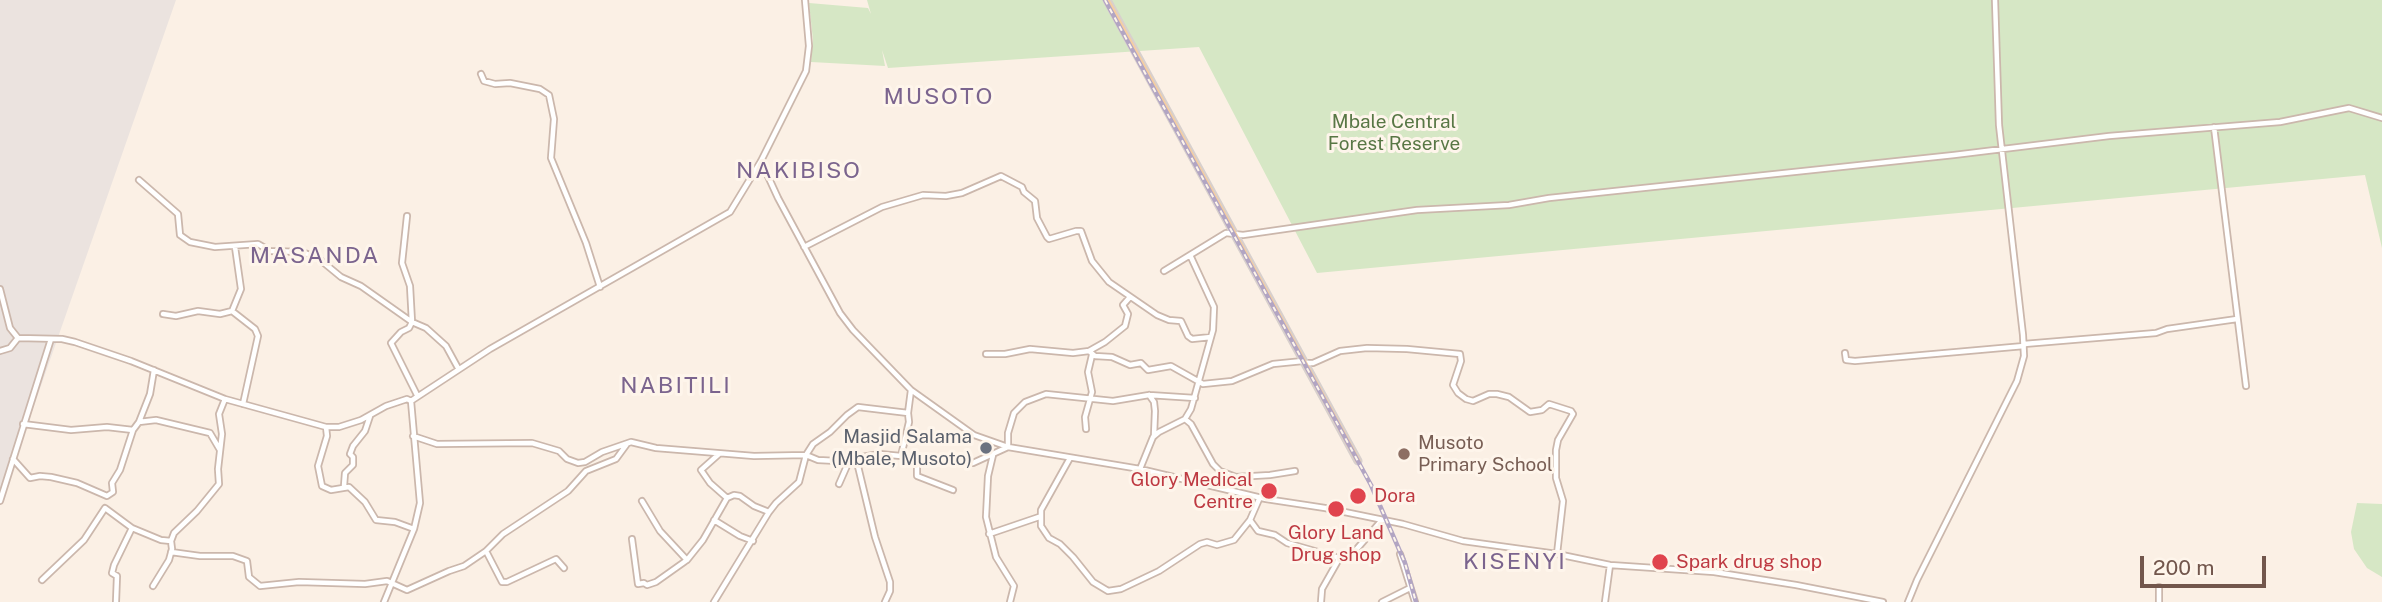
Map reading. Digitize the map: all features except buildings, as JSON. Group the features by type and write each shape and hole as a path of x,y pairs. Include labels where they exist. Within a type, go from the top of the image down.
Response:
{"main road":[{"path":"1107,0 1358,461"}],"street":[{"path":"384,602 414,529 420,496 411,401 458,368 730,212 761,161 806,71 809,46 805,0"},
{"path":"1908,602 2021,368 2024,345 2002,148 1995,0"},
{"path":"481,74 484,80 495,84 510,83 540,89 549,95 554,119 551,158 586,243 600,287"},
{"path":"1164,271 1226,233 1234,236 1417,210 1509,205 1549,198 2002,148 2297,120 2349,108 2382,118"},
{"path":"2214,127 2246,386"},
{"path":"761,161 804,247 852,330 911,390 974,435 1008,447 1140,469 1202,485 1382,520 1464,541 1557,554 1610,565 1714,572 1883,602"},
{"path":"804,247 882,207 923,195 946,196 962,193 1000,176 1022,187 1035,201 1037,218 1049,239 1081,232 1096,269 1109,282 1157,315 1168,320 1181,321 1192,339 1211,337"},
{"path":"139,180 178,214 180,235 190,242 215,247 258,244 270,251 302,252 318,258 341,277 361,286 426,328 446,346 458,368"},
{"path":"407,216 402,263 410,286 412,321 391,343 417,395"},
{"path":"232,311 241,289 235,247"},
{"path":"1153,437 1185,419 1195,398 1215,322 1214,306 1190,254"},
{"path":"0,289 10,328 18,338"},
{"path":"1086,429 1085,418 1092,392 1088,372 1091,353 1125,326 1128,314 1124,305 1130,297"},
{"path":"163,314 176,316 198,311 220,314 232,311"},
{"path":"232,311 255,329 258,336 243,404"},
{"path":"1845,353 1846,360 1855,360 2156,333 2237,319"},
{"path":"18,338 51,338 75,342 225,398 326,427 339,427 370,416 386,406 411,401"},
{"path":"0,351 10,348 18,338"},
{"path":"0,501 51,338"},
{"path":"986,354 1006,354 1030,349 1091,353 1120,359 1130,365 1141,363 1148,370 1171,366 1199,383 1224,383 1272,364 1312,363 1340,351 1367,348 1460,354 1461,361 1454,385 1458,393 1466,399 1473,401 1489,394 1497,394 1509,397 1530,412 1542,410 1549,404 1573,414 1558,440 1556,450 1556,478 1563,501 1557,554"},
{"path":"13,459 30,478 51,477 77,483 107,496 113,492 112,483 120,471 133,430 150,394 154,370"},
{"path":"901,456 909,422 911,390"},
{"path":"1008,447 1008,433 1014,421 1013,415 1025,402 1046,394 1113,401 1149,396 1195,398"},
{"path":"1140,469 1153,437 1155,411 1154,402 1149,396"},
{"path":"153,586 171,552 174,533 219,484 222,434 219,414 225,398"},
{"path":"713,602 769,512 799,482 806,455 813,444 859,407 908,413"},
{"path":"344,486 345,473 353,465 350,454 365,431 370,416"},
{"path":"1185,419 1191,424 1213,464 1220,471 1236,477 1295,471"},
{"path":"139,422 156,420 210,433 220,450"},
{"path":"23,424 71,430 107,427 133,430"},
{"path":"326,427 327,436 318,466 320,483 324,488 331,490 349,487 365,502 376,520 395,522 414,529"},
{"path":"413,436 437,444 531,443 559,451 578,463 635,442 720,454 806,455 826,461 880,454 917,460 973,463 1008,447"},
{"path":"171,552 200,556 233,556 247,561 249,577 260,586 299,582 365,584 387,581 409,589 464,566 486,551 503,534 568,492 586,471 616,459 628,443"},
{"path":"720,454 701,470 710,483 727,498"},
{"path":"993,455 987,485 986,511 996,557 1014,586 1010,602"},
{"path":"839,484 853,458"},
{"path":"853,458 890,582 890,591 885,602"},
{"path":"1070,458 1053,485 1039,517 1043,531 1049,538 1060,544 1093,582 1108,592 1121,589 1159,571 1200,544 1208,542 1217,545 1234,540 1250,520 1260,497"},
{"path":"917,460 917,476 953,490"},
{"path":"632,539 638,584 647,585 656,582 687,560 703,540 727,498 740,496 769,512"},
{"path":"642,501 660,531 687,560"},
{"path":"42,580 84,540 105,508 132,528 161,540 171,541"},
{"path":"989,534 1039,517"},
{"path":"714,520 752,541"},
{"path":"1250,520 1258,531 1275,535 1287,543 1339,558"},
{"path":"1321,602 1322,589 1339,558 1354,551 1382,520"},
{"path":"117,602 117,576 112,573 132,528"},
{"path":"486,551 502,582 556,559 564,568"},
{"path":"1400,554 1415,602"},
{"path":"1605,602 1610,565"},
{"path":"2159,587 2159,602"},
{"path":"1382,602 1410,588"}],"shaded area":[{"path":"0,0 176,0 0,503"}],"green space":[{"name":"Mbale Central Forest Reserve","path":"867,0 2382,0 2382,248 2365,175 1317,273 1199,47 888,68 882,50 885,66 811,62 813,40 809,3 868,8 871,14"},
{"path":"2357,503 2382,504 2382,577 2367,568 2354,549 2351,532"}],"railway":[{"path":"1105,0 1371,485 1405,563 1416,602"}],"place":[{"name":"Masjid Salama (Mbale, Musoto)","path":"986,448"},
{"name":"Musoto Primary School","path":"1404,454"},
{"name":"Glory Medical Centre","path":"1269,491"},
{"name":"Dora","path":"1358,496"},
{"name":"Glory Land Drug shop","path":"1336,509"},
{"name":"Spark drug shop","path":"1660,562"}],"district":[{"name":"MUSOTO","path":"939,97"},
{"name":"NAKIBISO","path":"799,171"},
{"name":"MASANDA","path":"315,256"},
{"name":"NABITILI","path":"676,386"},
{"name":"KISENYI","path":"1515,562"}]}
